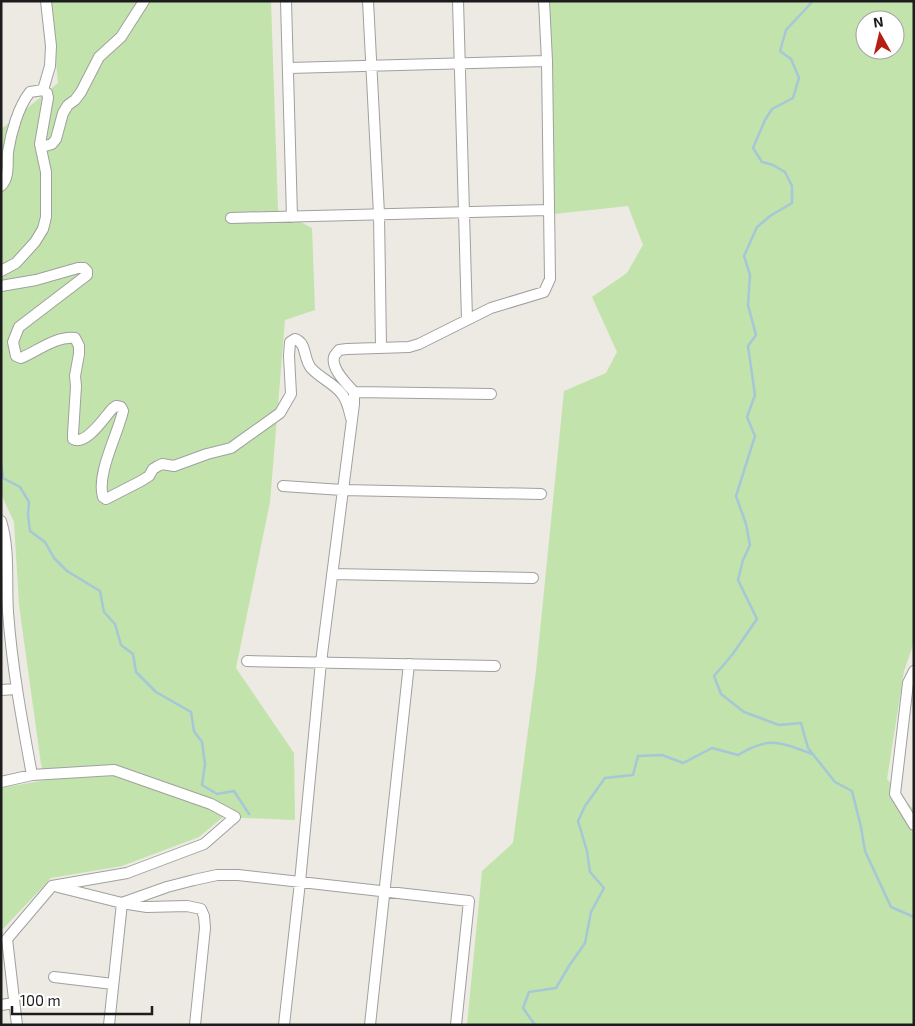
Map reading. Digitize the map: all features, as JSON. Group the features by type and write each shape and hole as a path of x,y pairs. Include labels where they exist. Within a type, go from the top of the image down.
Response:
{"street":[{"path":"43,90 50,66 51,46 46,1"},
{"path":"40,144 45,146 52,144 56,139 63,113 68,105 81,92 99,57 121,37 144,1"},
{"path":"286,1 292,217"},
{"path":"368,1 379,214 381,348"},
{"path":"458,1 467,319"},
{"path":"284,1025 321,662 354,404 354,392 338,373 334,365 334,357 339,350 409,347 419,344 491,308 544,292 550,279 547,61 544,1"},
{"path":"289,68 547,61"},
{"path":"1,271 16,263 35,242 46,217 46,172 40,144 48,98 47,93 43,90"},
{"path":"1,186 6,182 8,151 16,121 25,98 30,92 43,90"},
{"path":"231,218 549,210"},
{"path":"1,286 36,280 78,268 84,268 87,271 87,275 18,327 13,342 16,356 21,358 60,340 75,338 78,341 79,354 75,376 76,386 72,434 73,439 76,441 82,441 88,437 112,409 116,406 121,407 123,412 108,456 102,484 103,497 106,499 141,481 149,476 153,469 162,464 174,466 207,454 231,448 280,413 290,394 288,356 290,342 295,339 303,345 304,354 312,368 342,393 351,418"},
{"path":"354,392 491,394"},
{"path":"283,486 342,490 541,494"},
{"path":"1,521 7,547 5,612 16,689 32,775"},
{"path":"332,574 534,578"},
{"path":"247,661 495,666"},
{"path":"370,1025 409,664"},
{"path":"914,671 908,683 896,794 914,825"},
{"path":"1,690 16,689"},
{"path":"1,782 32,775 114,770 210,804 235,817 204,844 127,873 52,886 7,939 17,1025"},
{"path":"122,903 167,887 217,875 238,875 469,901 456,1025"},
{"path":"52,886 122,903 148,907 188,906 200,909 204,916 205,928 195,1025"},
{"path":"108,1025 122,903"},
{"path":"54,977 113,984"},
{"path":"1,1005 14,1004"}],"green space":[{"path":"50,1 271,1 278,210 312,228 315,310 285,320 270,502 236,668 294,753 295,820 223,817 199,837 122,866 51,878 1,931 1,788 46,780 41,764 19,605 14,522 1,494 1,127 4,127 58,83"},
{"path":"550,1 914,1 914,642 904,671 887,779 914,810 914,1025 467,1025 482,871 513,843 536,671 564,391 606,373 617,352 592,297 627,273 643,245 628,206 554,214"}],"waterway":[{"path":"813,1 786,30 780,51 791,59 799,78 793,98 772,109 753,148 762,162 773,165 785,172 792,186 792,203 770,216 757,227 744,256 750,275 748,305 756,335 748,346 755,395 747,417 755,436 736,496 746,524 750,545 743,560 738,580 757,619 732,655 714,676 721,694 744,712 779,725 801,723 808,748 835,782 852,791 865,851 891,907 914,917"},
{"path":"1,463 3,478 20,487 29,502 30,531 45,542 54,558 67,571 100,591 104,612 115,624 121,645 133,654 136,672 156,692 191,712 194,731 202,742 205,764 202,785 217,794 234,791 249,814"},
{"path":"535,1025 523,1008 529,992 556,988 585,943 591,912 604,888 590,872 587,851 578,821 585,806 605,778 633,775 638,756 662,755 683,763 712,748 738,755 758,745 767,743 783,744 812,754"}]}
